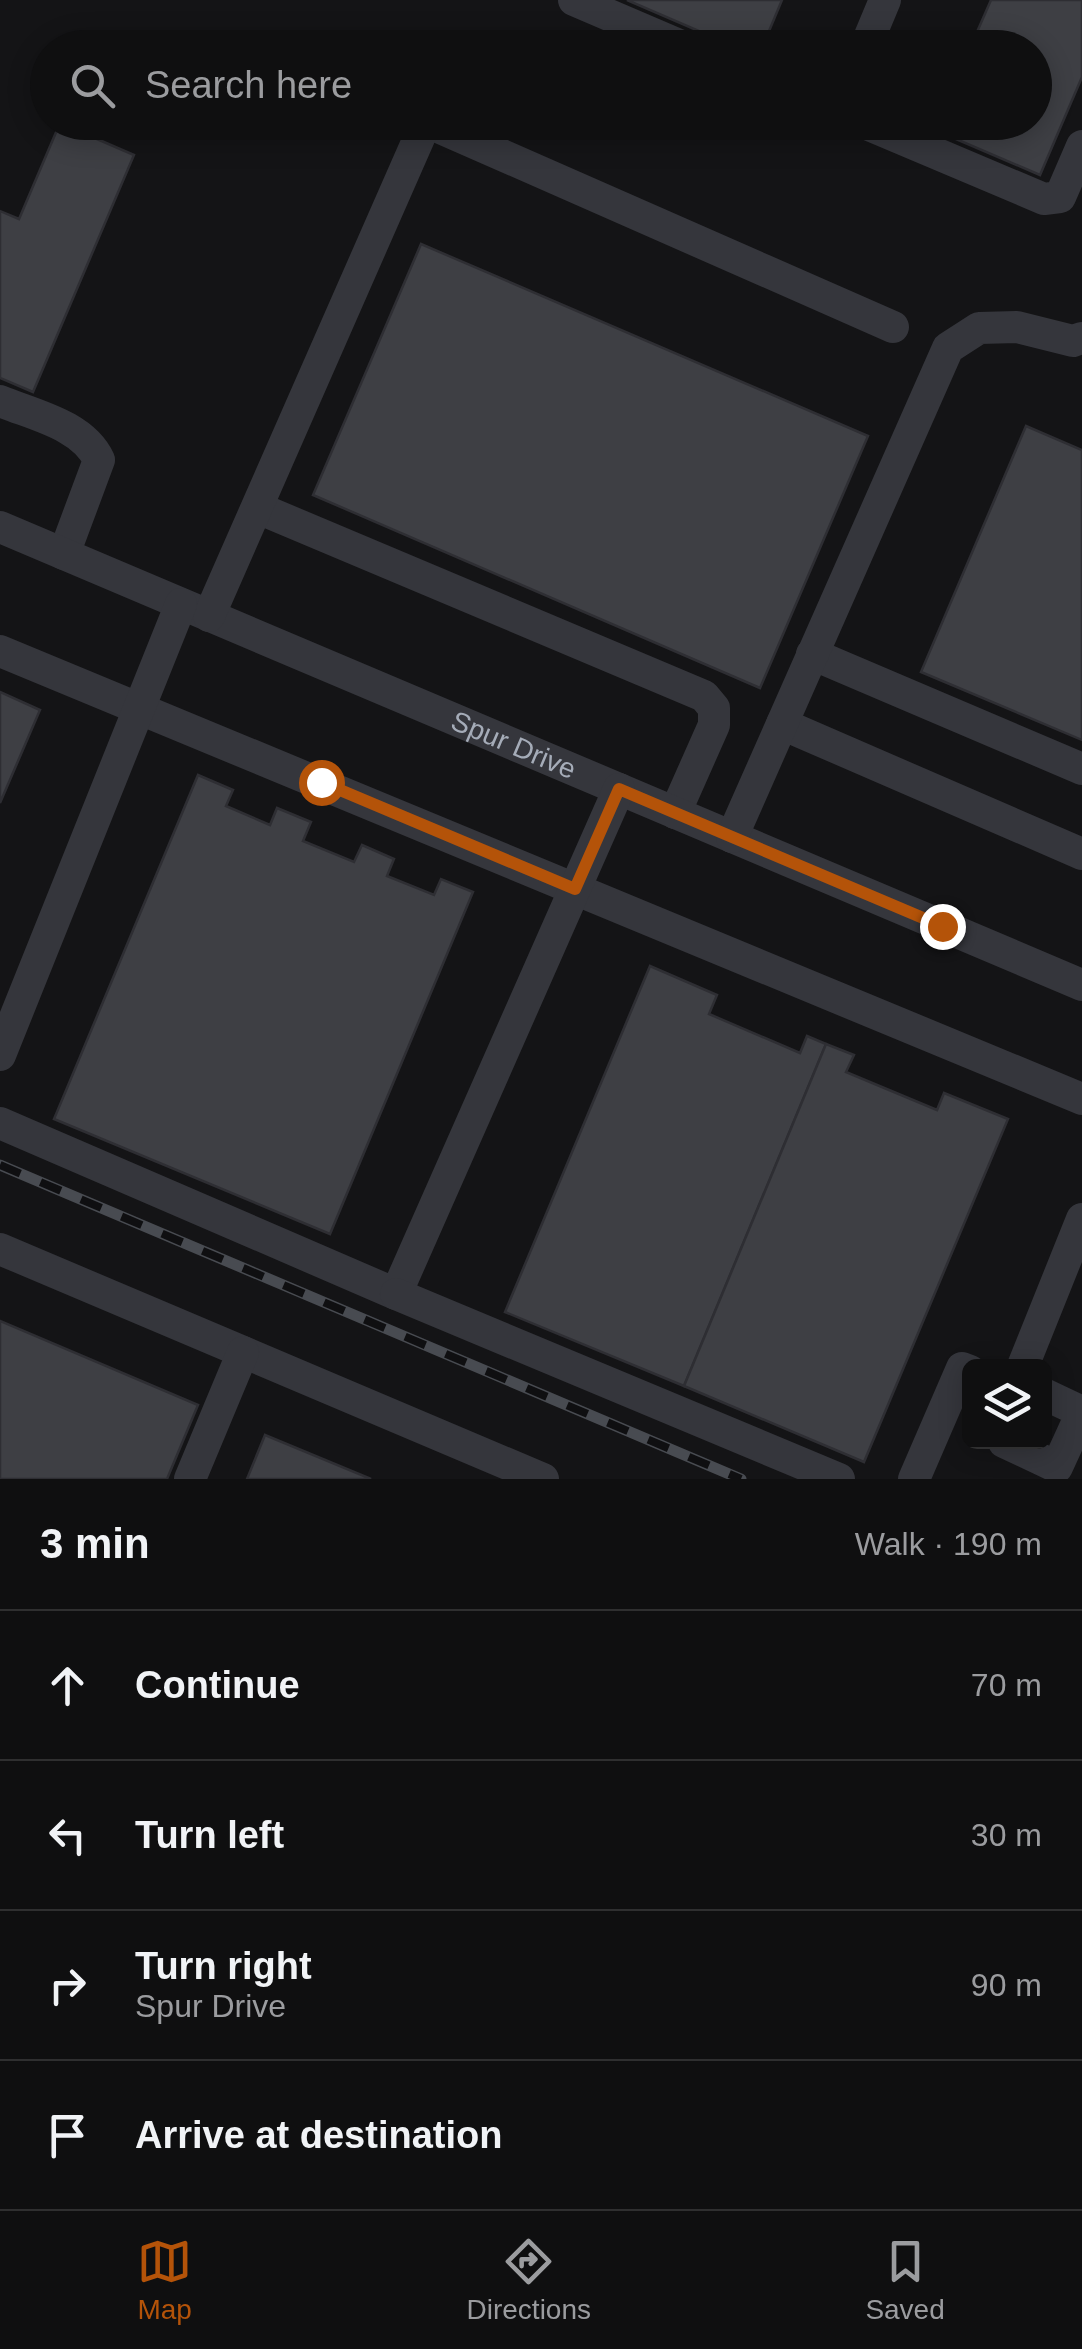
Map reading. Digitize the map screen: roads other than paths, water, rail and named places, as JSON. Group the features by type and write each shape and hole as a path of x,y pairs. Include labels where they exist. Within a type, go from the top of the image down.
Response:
{"street":[{"path":"574,0 644,30"},
{"path":"872,30 885,0"},
{"path":"0,1056 140,706 258,508 419,140"},
{"path":"468,140 893,327"},
{"path":"904,140 1044,200 1060,197 1082,146"},
{"path":"732,837 948,348 979,328 1017,327 1073,341 1082,338"},
{"path":"0,401 78,434 91,442 99,460 64,554"},
{"path":"258,508 704,696 714,708 714,724 675,813"},
{"name":"Spur Drive","path":"0,527 1082,986"},
{"path":"0,651 1082,1099"},
{"path":"812,654 1082,769"},
{"path":"782,724 1078,842"},
{"path":"396,1294 619,789"},
{"path":"0,1123 838,1479"},
{"path":"1026,1359 1082,1219"},
{"path":"0,1249 543,1479"},
{"path":"190,1479 243,1352"},
{"path":"914,1479 962,1368"},
{"path":"1016,1449 1055,1473 1082,1412 1052,1398"}],"railway":[{"path":"0,1165 741,1479"}]}
